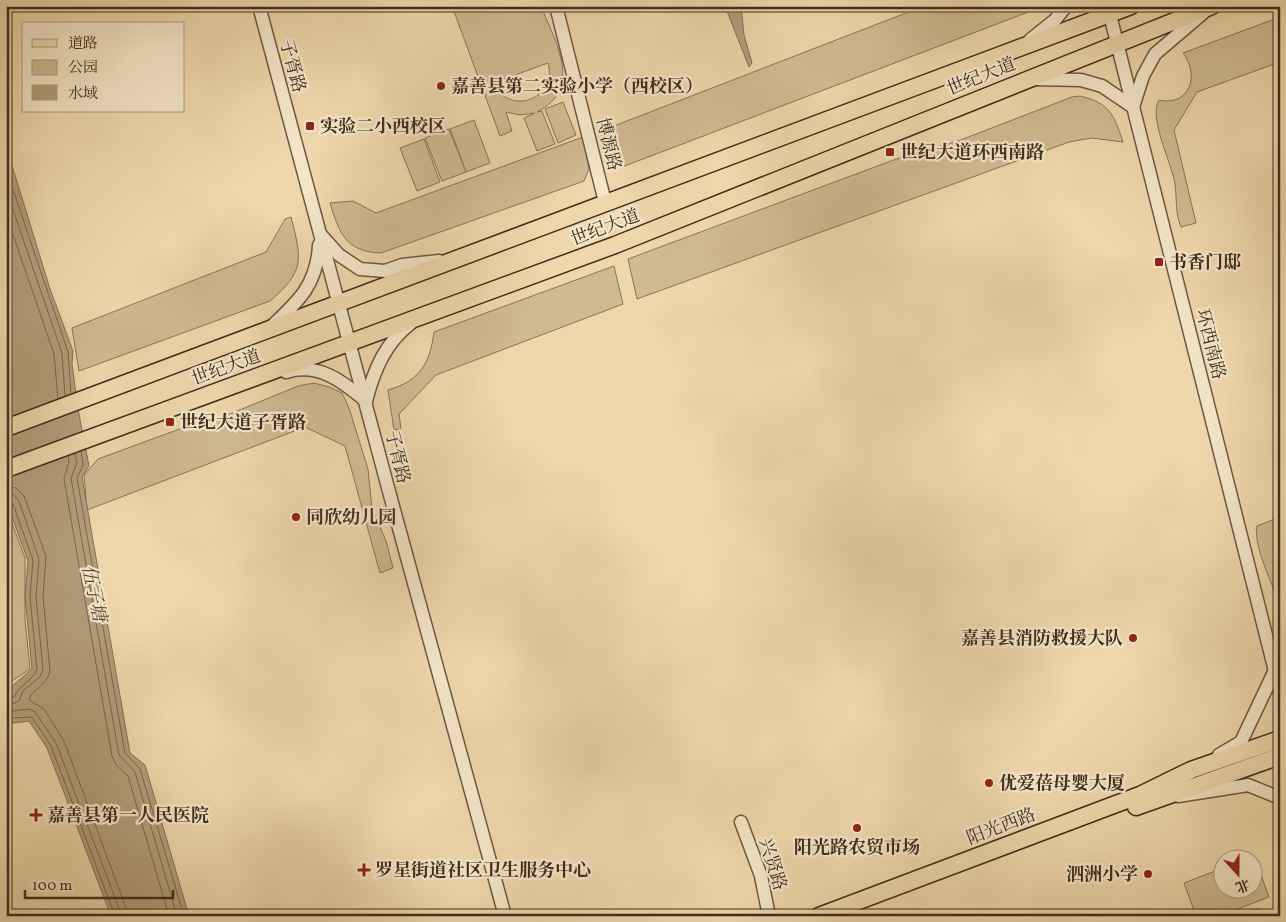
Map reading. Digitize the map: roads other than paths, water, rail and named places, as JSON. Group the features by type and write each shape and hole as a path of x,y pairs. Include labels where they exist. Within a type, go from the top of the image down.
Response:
{"main road":[{"name":"世纪大道","path":"6,428 1016,49 1109,10 1130,6"},
{"name":"世纪大道","path":"6,469 615,245 1117,42 1212,7"},
{"name":"阳光西路","path":"819,916 1140,795 1191,770 1280,739"},
{"name":"阳光西路","path":"849,916 1280,756"}],"street":[{"name":"子胥路","path":"259,6 366,401 390,499 505,916"},
{"name":"博源路","path":"556,6 605,202"},
{"path":"1016,49 1055,20 1066,6"},
{"path":"1027,79 1081,80 1102,86 1134,107 1144,76 1155,54 1212,7"},
{"name":"环西南路","path":"1109,10 1280,691"},
{"path":"319,233 339,255 360,269 385,271 402,265 457,258"},
{"path":"270,328 292,308 314,279 318,260 319,233"},
{"path":"243,382 294,369 316,370 331,374 344,382 366,401 376,368 388,344 417,318"},
{"path":"1191,770 1241,742 1277,673"},
{"path":"1166,797 1193,795 1248,785 1280,798"},
{"name":"兴贤路","path":"741,822 761,876 769,916"}],"water":[{"path":"725,6 741,6 744,35 752,63 749,67"},
{"name":"伍子塘","path":"6,146 50,289 73,351 72,364 78,409 89,466 82,477 130,753 145,765 189,916 111,916 47,748 29,721 6,724 6,695 11,693 12,686 32,669 25,596 28,561 6,500"}],"place":[{"name":"嘉善县第二实验小学（西校区）","path":"441,86"},
{"name":"实验二小西校区","path":"310,126"},
{"name":"世纪大道环西南路","path":"890,152"},
{"name":"书香门邸","path":"1159,262"},
{"name":"世纪大道子胥路","path":"170,422"},
{"name":"同欣幼儿园","path":"296,517"},
{"name":"嘉善县消防救援大队","path":"1133,638"},
{"name":"优爱蓓母婴大厦","path":"989,783"},
{"name":"嘉善县第一人民医院","path":"36,815"},
{"name":"阳光路农贸市场","path":"857,828"},
{"name":"罗星街道社区卫生服务中心","path":"364,870"},
{"name":"泗洲小学","path":"1148,874"}]}
